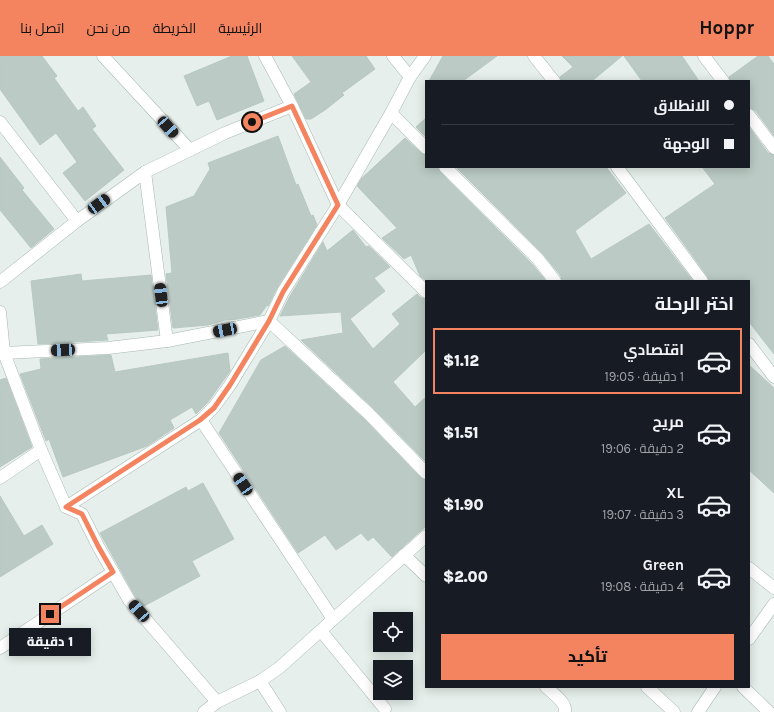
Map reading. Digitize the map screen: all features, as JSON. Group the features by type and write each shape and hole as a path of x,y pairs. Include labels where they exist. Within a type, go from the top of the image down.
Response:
{"street":[{"path":"103,56 190,150"},
{"path":"265,56 292,106 338,205 425,291"},
{"path":"393,56 410,77"},
{"path":"66,507 200,420 214,408 230,385 269,321 283,292 338,205 410,77 425,56"},
{"path":"534,56 553,80"},
{"path":"704,56 722,80"},
{"path":"0,281 77,221 145,172 225,133 292,106"},
{"path":"391,113 425,147"},
{"path":"750,116 774,148"},
{"path":"0,122 77,221"},
{"path":"446,168 538,259 554,280"},
{"path":"618,168 701,280"},
{"path":"145,172 167,341"},
{"path":"0,312 4,353 41,450 66,507 82,514 98,546 129,600 217,702"},
{"path":"4,353 108,348 167,341 269,321"},
{"path":"269,321 369,414 425,472"},
{"path":"750,345 774,377"},
{"path":"200,420 334,619"},
{"path":"0,478 41,450"},
{"path":"204,712 217,702 260,681 279,668 425,537"},
{"path":"404,556 425,575"},
{"path":"750,569 774,588"},
{"path":"0,648 113,572"},
{"path":"750,639 774,604"},
{"path":"320,630 385,709"},
{"path":"260,681 280,712"},
{"path":"547,688 562,703 565,712"},
{"path":"648,688 674,712"},
{"path":"698,712 714,688"},
{"path":"744,688 769,712"}],"building":[{"path":"0,56 42,56 57,76 54,78 78,111 83,107 96,126 92,129 124,170 85,201 63,173 77,162 56,133 40,145 0,89"},
{"path":"232,56 247,56 264,101 217,120 209,101 197,106 184,76"},
{"path":"292,56 366,56 375,69 342,93 344,95 325,110 311,119 306,119 294,94 311,82"},
{"path":"443,56 497,56 464,80 430,80"},
{"path":"562,56 622,56 593,80 561,80 560,77 573,67"},
{"path":"624,56 682,56 698,80 641,80"},
{"path":"758,56 768,56 774,64 774,136 755,110 750,108 750,80 730,80 729,77"},
{"path":"425,119 425,136 416,127"},
{"path":"750,128 768,153 774,155 774,354 750,323 750,280 709,280 665,218 715,184 703,168 750,168"},
{"path":"278,136 296,185 298,184 311,216 313,215 317,225 277,288 268,306 267,305 260,315 225,320 208,325 173,328 166,274 172,273 166,207 194,196 210,169 208,163"},
{"path":"405,138 421,153 425,155 425,168 438,168 440,172 532,264 545,280 425,280 420,276 411,255 404,259 382,238 397,228 357,186 362,178"},
{"path":"0,157 24,188 22,190 54,229 31,248 0,210"},
{"path":"457,168 607,168 626,193 575,231 591,259 649,224 692,280 562,280 561,276 543,254"},
{"path":"353,230 366,247 369,246 390,267 374,278 385,291 350,319 373,349 400,324 392,314 417,294 421,298 425,299 425,351 393,382 415,407 425,398 425,461 374,409 301,340 343,333 341,312 280,316 290,296 323,242 327,251"},
{"path":"81,274 82,281 151,275 158,330 106,334 108,340 38,344 31,281"},
{"path":"285,346 364,419 421,478 425,480 425,527 392,557 373,537 368,541 361,533 336,550 325,535 298,553 219,433 261,360"},
{"path":"228,353 230,371 208,402 196,414 192,407 170,420 174,428 147,446 63,477 49,439 46,441 20,374 41,369 40,359 111,355 115,372"},
{"path":"750,366 774,388 774,493 750,471"},
{"path":"6,378 32,447 0,467 0,380"},
{"path":"203,483 234,539 192,561 200,576 144,606 135,596 100,533 186,487 188,491"},
{"path":"0,496 24,536 42,525 53,544 0,577"}],"route":[{"path":"50,614 113,572 82,514 66,507 200,420 214,408 230,385 269,321 283,292 338,205 292,106 252,122"}]}
